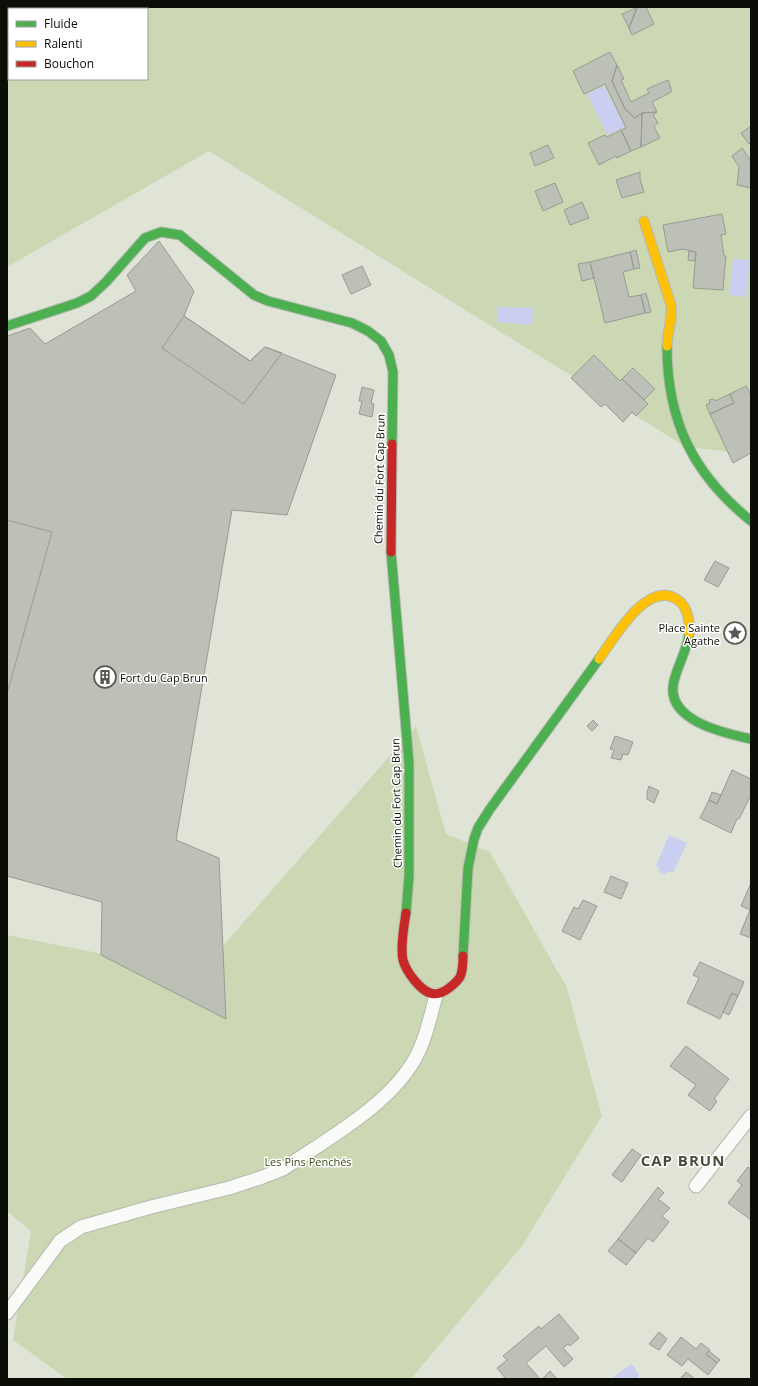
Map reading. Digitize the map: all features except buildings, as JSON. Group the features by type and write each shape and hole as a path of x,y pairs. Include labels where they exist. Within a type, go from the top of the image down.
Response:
{"street":[{"path":"644,222 671,306 671,320 667,339 667,362 669,384 681,429 690,451 709,482 724,498 751,521"},
{"name":"Chemin du Fort Cap Brun","path":"7,326 77,303 91,296 106,282 145,238 161,232 175,234 183,238 233,280 254,295 268,301 363,327 385,346 391,356 393,368 390,522 391,562 409,764 409,876 402,954 406,968 416,983 431,994 436,995"},
{"path":"436,995 441,994 457,982 462,971 468,868 474,838 478,828 490,809 634,611 644,602 669,595 678,599 683,604 687,613 689,636 673,687 673,696 677,704 691,718 713,729 726,734 751,739"}],"lane":[{"path":"7,1313 60,1241 81,1227 151,1207 229,1188 272,1174 355,1121 390,1091 408,1070 419,1053 436,995"},
{"path":"696,1186 751,1116"}],"green space":[{"path":"7,7 751,7 751,454 686,447 209,151 7,267"},
{"name":"Les Pins Penchés","path":"416,726 446,834 490,852 567,988 602,1116 522,1246 411,1379 67,1379 13,1340 31,1231 7,1211 7,935 199,973"}],"water":[{"path":"604,86 625,127 607,135 587,94"},
{"path":"733,259 750,260 746,297 729,295"},
{"path":"498,307 533,308 532,325 497,322"},
{"path":"669,835 687,843 673,873 669,871 664,874 660,872 659,867 656,866"},
{"path":"631,1364 639,1375 638,1379 611,1379"}],"traffic: fast":[{"path":"7,326 77,303 91,296 106,282 145,238 161,232 180,235 254,295 268,301 352,323 368,331 381,341 389,355 393,372 392,444"},
{"path":"667,346 668,373 672,398 678,422 687,444 699,465 713,484 751,521"},
{"path":"391,552 409,764 409,876 406,913"},
{"path":"689,634 674,681 673,694 678,706 687,715 698,722 726,733 751,739"},
{"path":"463,956 468,868 474,839 478,828 490,809 599,659"}],"traffic: slow":[{"path":"644,221 671,305 667,346"},
{"path":"599,659 632,614 643,604 655,597 666,595 678,600 681,603 688,615 689,634"}],"traffic: jam":[{"path":"391,552 392,444"},
{"path":"406,913 402,943 403,960 410,974 423,989 435,994 452,986 461,975 463,956"}],"place":[{"name":"Place Sainte Agathe","path":"735,633"},
{"name":"Fort du Cap Brun","path":"105,677"}],"district":[{"name":"CAP BRUN","path":"683,1160"}]}
